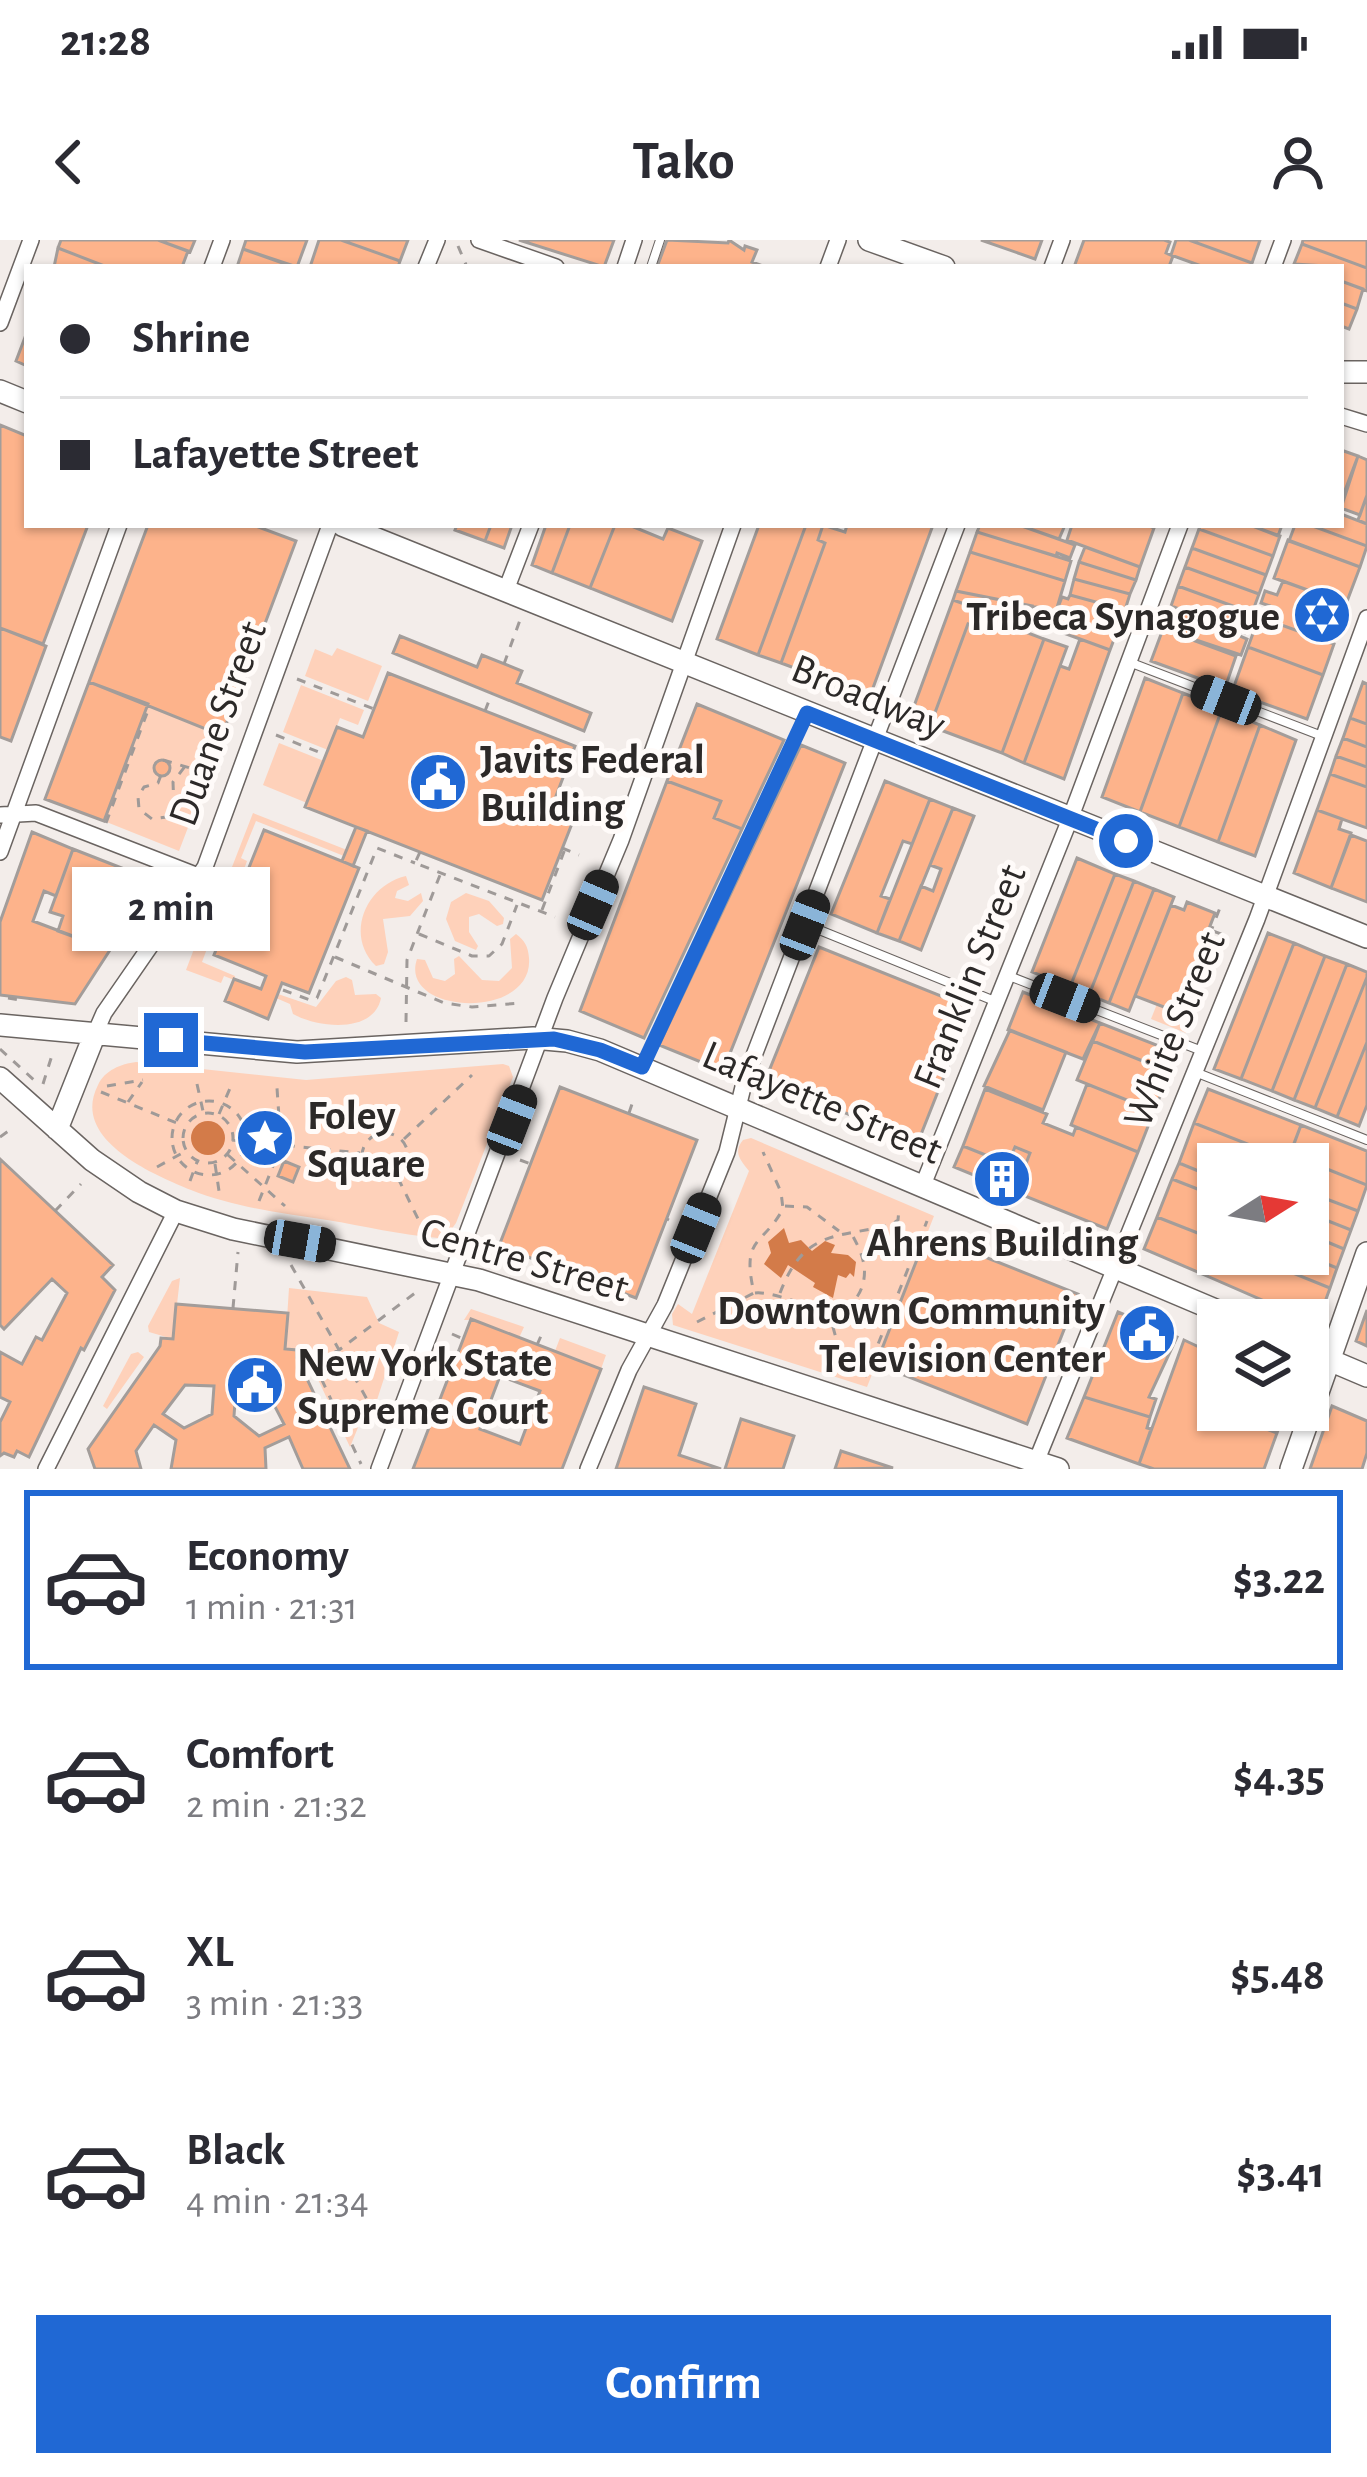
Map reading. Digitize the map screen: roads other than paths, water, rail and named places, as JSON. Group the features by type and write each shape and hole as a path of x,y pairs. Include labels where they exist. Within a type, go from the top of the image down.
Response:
{"main road":[{"path":"868,240 936,264"},
{"name":"Broadway","path":"350,528 1367,937"},
{"name":"Lafayette Street","path":"0,1025 297,1052 542,1038 581,1044 1197,1301"},
{"name":"Duane Street","path":"57,1129 94,1036"},
{"name":"Centre Street","path":"0,1078 123,1182 176,1211 219,1225 453,1273 1058,1469"},
{"path":"1329,1332 1367,1253"},
{"path":"1329,1360 1367,1376"},
{"path":"1291,1469 1300,1431"}],"street":[{"path":"0,323 31,240"},
{"path":"479,240 547,264"},
{"path":"0,852 7,815 117,528"},
{"name":"Duane Street","path":"94,1036 104,1012 198,876 235,793 329,528"},
{"path":"506,590 530,528"},
{"path":"379,1469 627,823 732,528"},
{"path":"588,1469 629,1370 665,1305 727,1152 745,1079 956,528"},
{"name":"Franklin Street","path":"923,1185 1070,819 1179,528"},
{"name":"White Street","path":"1036,1462 1265,896 1367,618"},
{"path":"7,815 36,813 198,876"},
{"path":"46,1469 176,1211"}],"lane":[{"path":"1130,662 1323,737"},
{"path":"642,1067 807,713"},
{"path":"805,925 997,1002"},
{"path":"1007,976 1202,1051"},
{"path":"1194,1072 1367,1140"}],"place":[{"name":"Tribeca Synagogue","path":"1322,615"},
{"name":"Javits Federal Building","path":"438,782"},
{"name":"Foley Square","path":"265,1138"},
{"name":"Ahrens Building","path":"1002,1179"},
{"name":"Downtown Community Television Center","path":"1147,1333"},
{"name":"New York State Supreme Court","path":"255,1385"}]}
